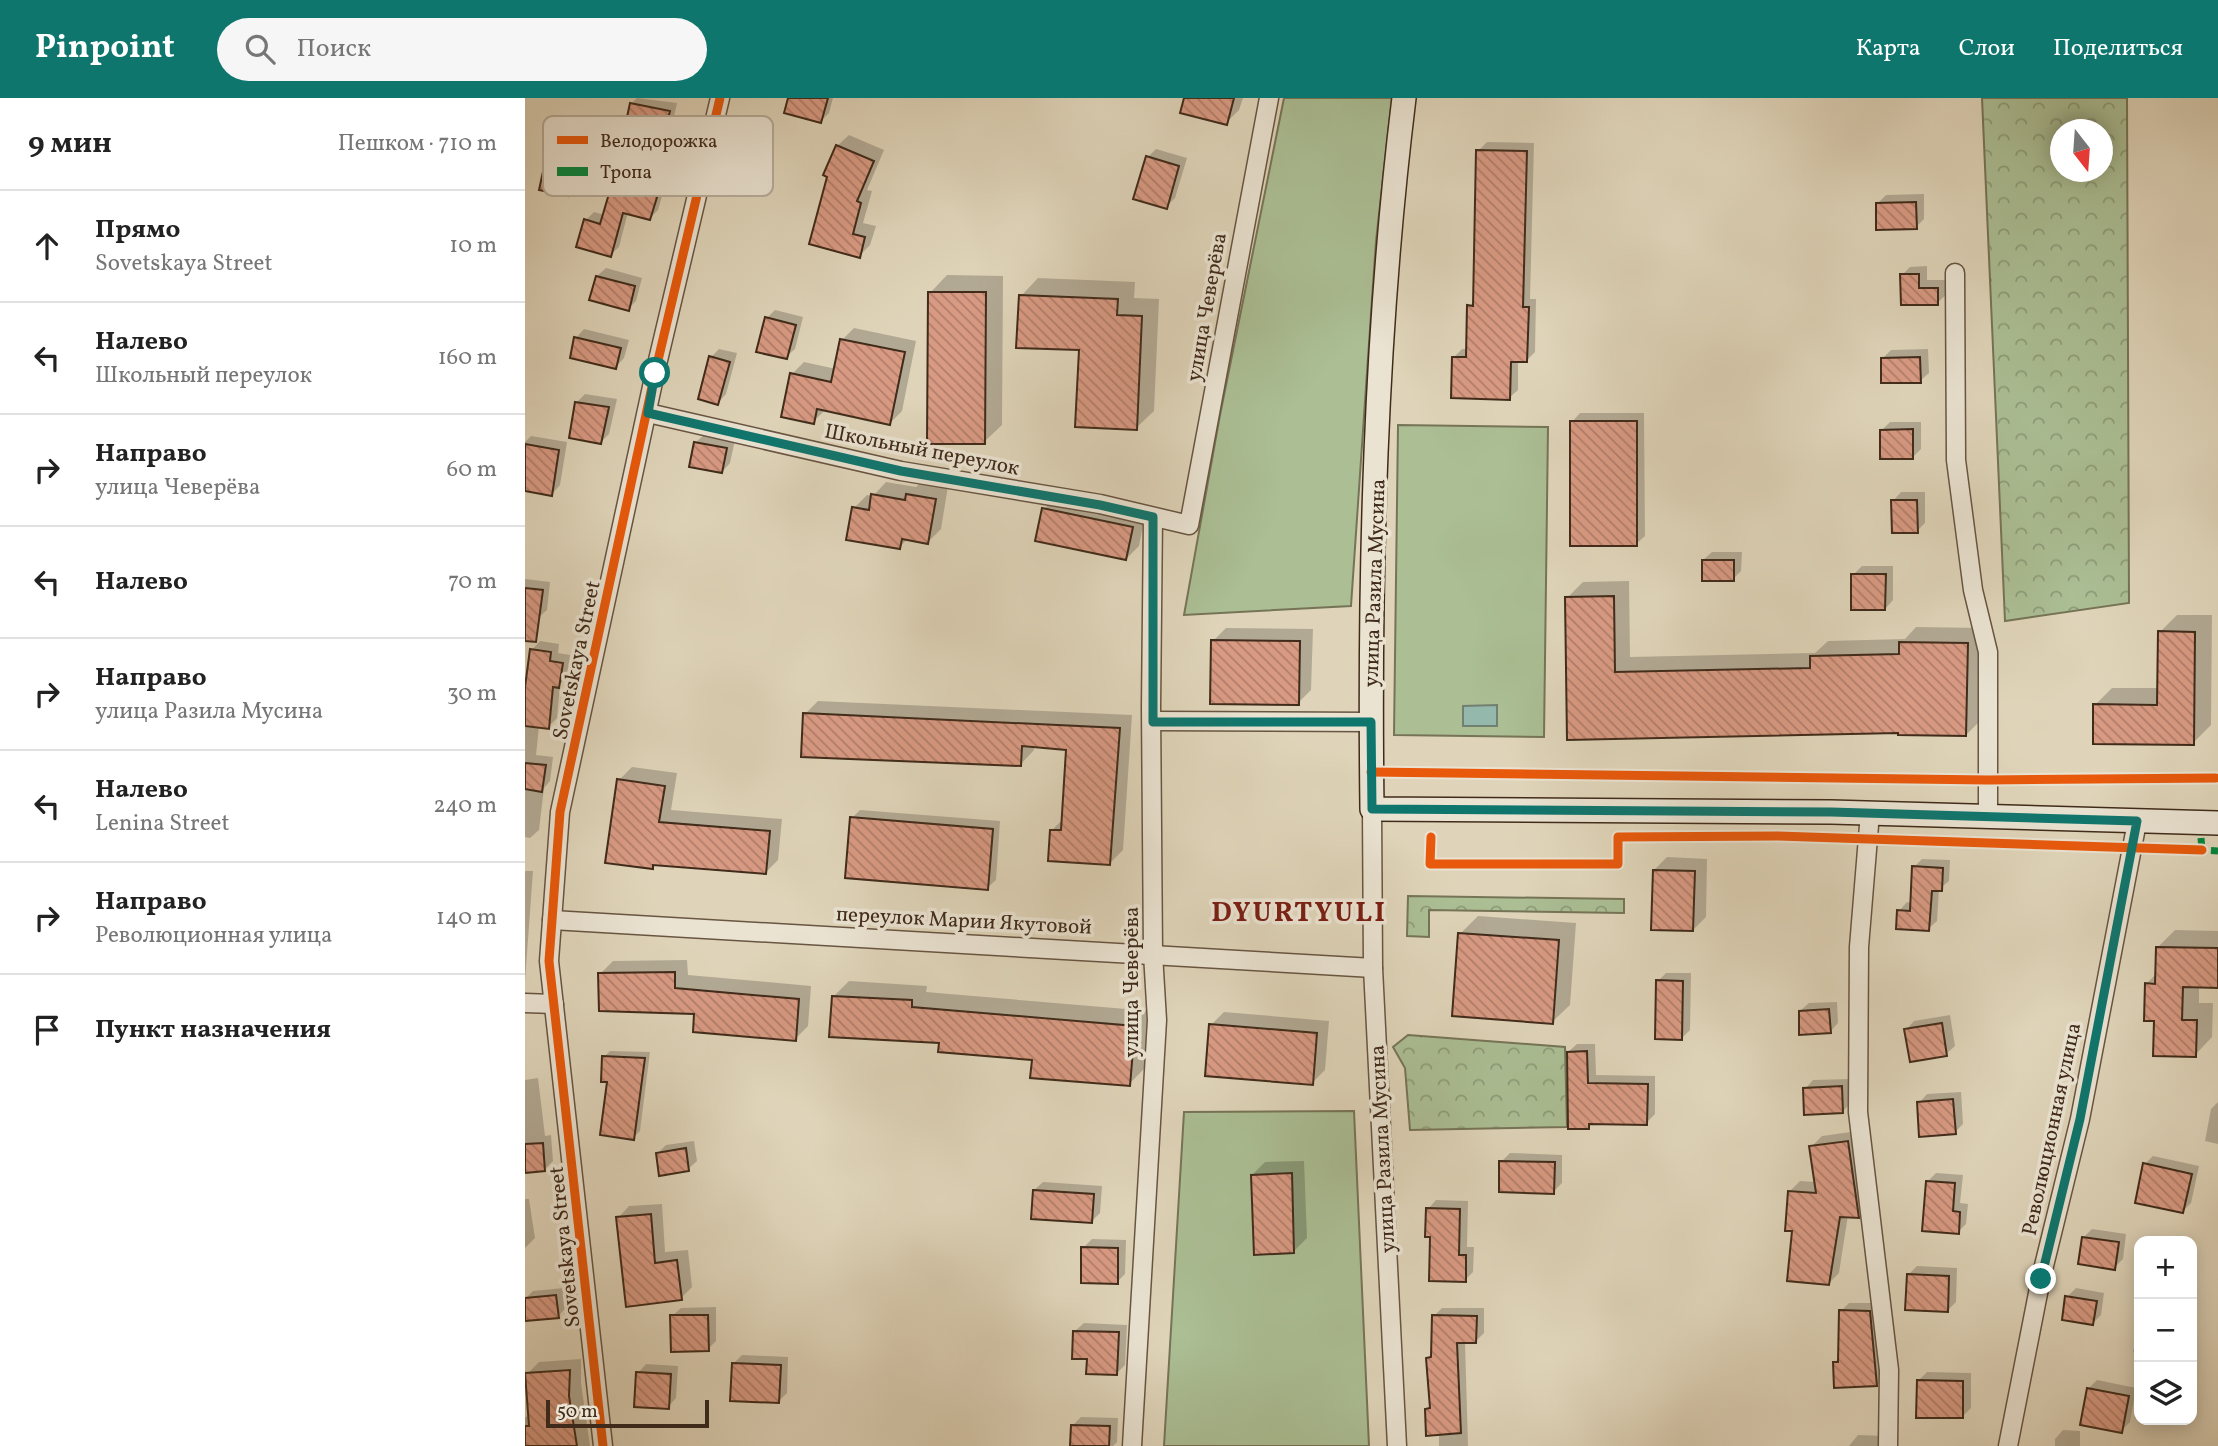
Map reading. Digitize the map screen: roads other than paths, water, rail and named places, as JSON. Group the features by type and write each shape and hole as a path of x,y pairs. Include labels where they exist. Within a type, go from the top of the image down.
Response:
{"main road":[{"name":"улица Разила Мусина","path":"1372,809 1372,562 1392,195 1404,98"},
{"path":"1372,809 1870,813 2218,823"}],"street":[{"name":"Sovetskaya Street","path":"716,116 720,98"},
{"name":"улица Чеверёва","path":"1189,525 1269,98"},
{"name":"Sovetskaya Street","path":"603,1446 549,961 560,812 698,196"},
{"path":"1955,273 1956,460 1973,590 1988,652 1988,816"},
{"name":"Школьный переулок","path":"648,413 901,471 1100,505 1189,525"},
{"name":"улица Чеверёва","path":"1132,1446 1157,1020 1153,954 1153,517"},
{"path":"1153,722 1371,722"},
{"name":"улица Разила Мусина","path":"1372,809 1373,968 1397,1446"},
{"path":"1870,813 1859,947 1858,1112 1889,1370 1888,1446"},
{"name":"Революционная улица","path":"2008,1446 2041,1279 2080,1119 2137,821"},
{"name":"переулок Марии Якутовой","path":"552,920 1373,968"},
{"path":"525,1003 554,1004"}],"water":[{"path":"1497,705 1497,726 1463,726 1463,706"}],"district":[{"name":"DYURTYULI","path":"1299,911"}]}
